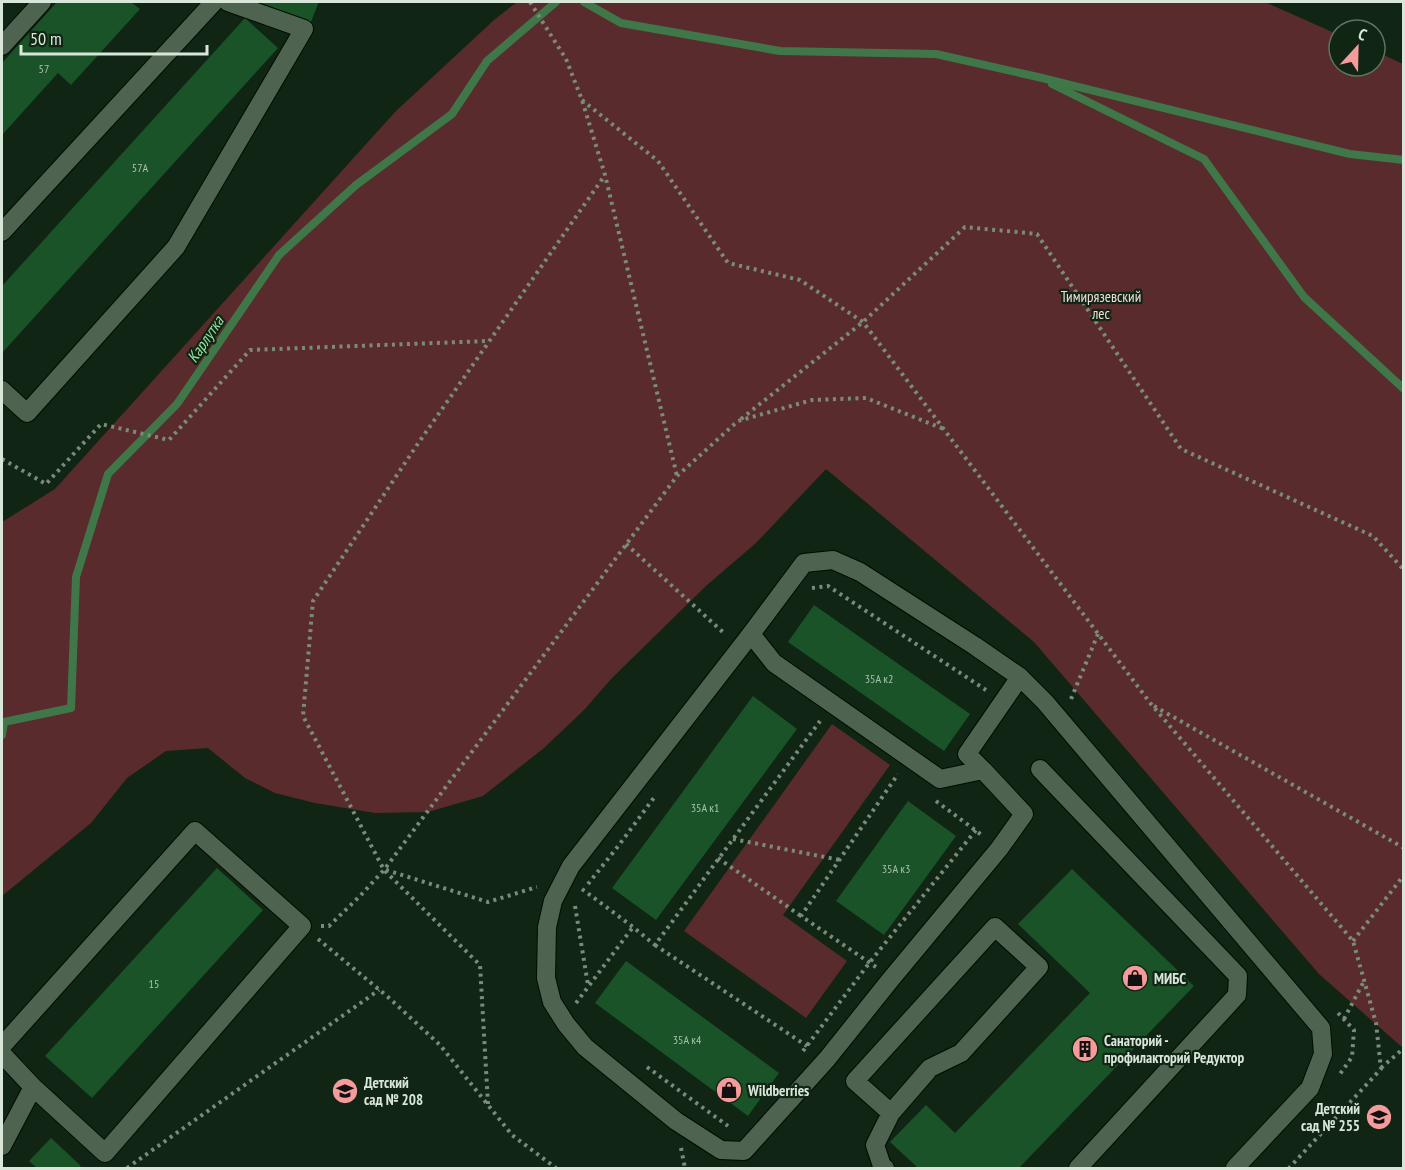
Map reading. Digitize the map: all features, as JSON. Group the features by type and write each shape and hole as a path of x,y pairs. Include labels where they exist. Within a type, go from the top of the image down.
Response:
{"lane":[{"path":"2,46 42,2"},
{"path":"2,232 214,2"},
{"path":"2,390 27,413 177,247 304,29 228,2"},
{"path":"1020,677 967,754 1024,814 999,849 827,1059 744,1151 721,1150 676,1121 585,1047 552,1002 546,978 547,927 554,901 571,866 804,563 833,560 860,572 1020,677 1046,702 1321,1028 1323,1054 1310,1088 1235,1168"},
{"path":"746,641 940,779 983,770"},
{"path":"1040,769 1238,976 1237,995 1078,1168"},
{"path":"2,1046 195,831 302,926 105,1153 33,1087 2,1054"},
{"path":"885,1168 882,1166 874,1145 891,1113 930,1068 961,1053 1039,967 995,927 855,1081 891,1113"},
{"path":"2,1146 33,1087"}],"path":[{"path":"530,2 566,59 582,100 605,175 677,476"},
{"path":"582,100 658,161 728,262 800,280 863,322 1151,704 1353,941 1376,1023 1381,1069"},
{"path":"488,1104 480,965 384,870 303,716 313,601 417,445 605,175"},
{"path":"302,926 329,926 384,870 677,476 738,421 863,322 964,227 1038,234 1181,449 1374,536 1404,570"},
{"path":"2,459 46,484 101,424 169,440 250,350 489,341"},
{"path":"738,421 812,400 866,398 944,429"},
{"path":"626,544 746,641"},
{"path":"810,588 828,586 994,695"},
{"path":"1069,702 1098,633"},
{"path":"1151,704 1404,848"},
{"path":"656,945 825,714"},
{"path":"801,916 902,769"},
{"path":"588,985 575,906 583,890 660,790"},
{"path":"800,1055 975,830"},
{"path":"733,839 840,860"},
{"path":"718,858 891,979"},
{"path":"384,870 488,902 564,878 656,945 827,1059"},
{"path":"1353,941 1404,875"},
{"path":"302,926 379,990 440,1045 512,1135 556,1168"},
{"path":"571,1011 633,927"},
{"path":"1344,1019 1364,981"},
{"path":"127,1168 379,990"},
{"path":"1289,1168 1381,1069 1404,1048"},
{"path":"647,1066 732,1129"}],"green space":[{"name":"Тимирязевский лес","path":"517,2 1265,2 1327,30 1327,78 1387,78 1387,57 1403,64 1403,1048 1319,974 1034,642 826,469 756,543 707,585 611,679 584,710 544,748 483,796 428,812 375,813 315,803 275,793 245,778 208,748 166,751 127,778 91,823 2,896 2,522 55,489 395,112 494,20"},
{"path":"832,724 890,765 783,915 847,961 806,1018 684,931"}],"building":[{"path":"57,2 131,2 140,9 71,85 58,73 2,135 2,63"},
{"path":"253,2 319,2 310,24"},
{"path":"245,18 278,48 2,353 2,286"},
{"path":"814,605 970,714 944,751 788,642"},
{"path":"753,696 797,729 656,920 612,888"},
{"path":"908,801 956,836 884,935 836,901"},
{"path":"217,868 263,910 92,1098 45,1056"},
{"name":"Санаторий - профилакторий Редуктор","path":"1072,869 1194,986 1019,1168 918,1168 890,1142 926,1105 955,1133 1090,993 1018,924"},
{"path":"626,961 779,1073 748,1116 595,1003"},
{"path":"51,1138 81,1166 78,1168 37,1168 29,1161"}],"waterway":[{"name":"Карлутка","path":"2,735 4,722 71,708 76,577 108,474 177,404 279,255 356,185 452,114 487,61 556,2"},
{"path":"584,2 621,23 780,51 936,54 1350,154 1404,160"},
{"path":"1052,84 1204,159 1304,297 1404,389"}],"place":[{"name":"МИБС","path":"1135,978"},
{"name":"Санаторий - профилакторий Редуктор","path":"1085,1049"},
{"name":"Wildberries","path":"729,1090"},
{"name":"Детский сад № 208","path":"345,1091"},
{"name":"Детский сад № 255","path":"1379,1117"}]}
